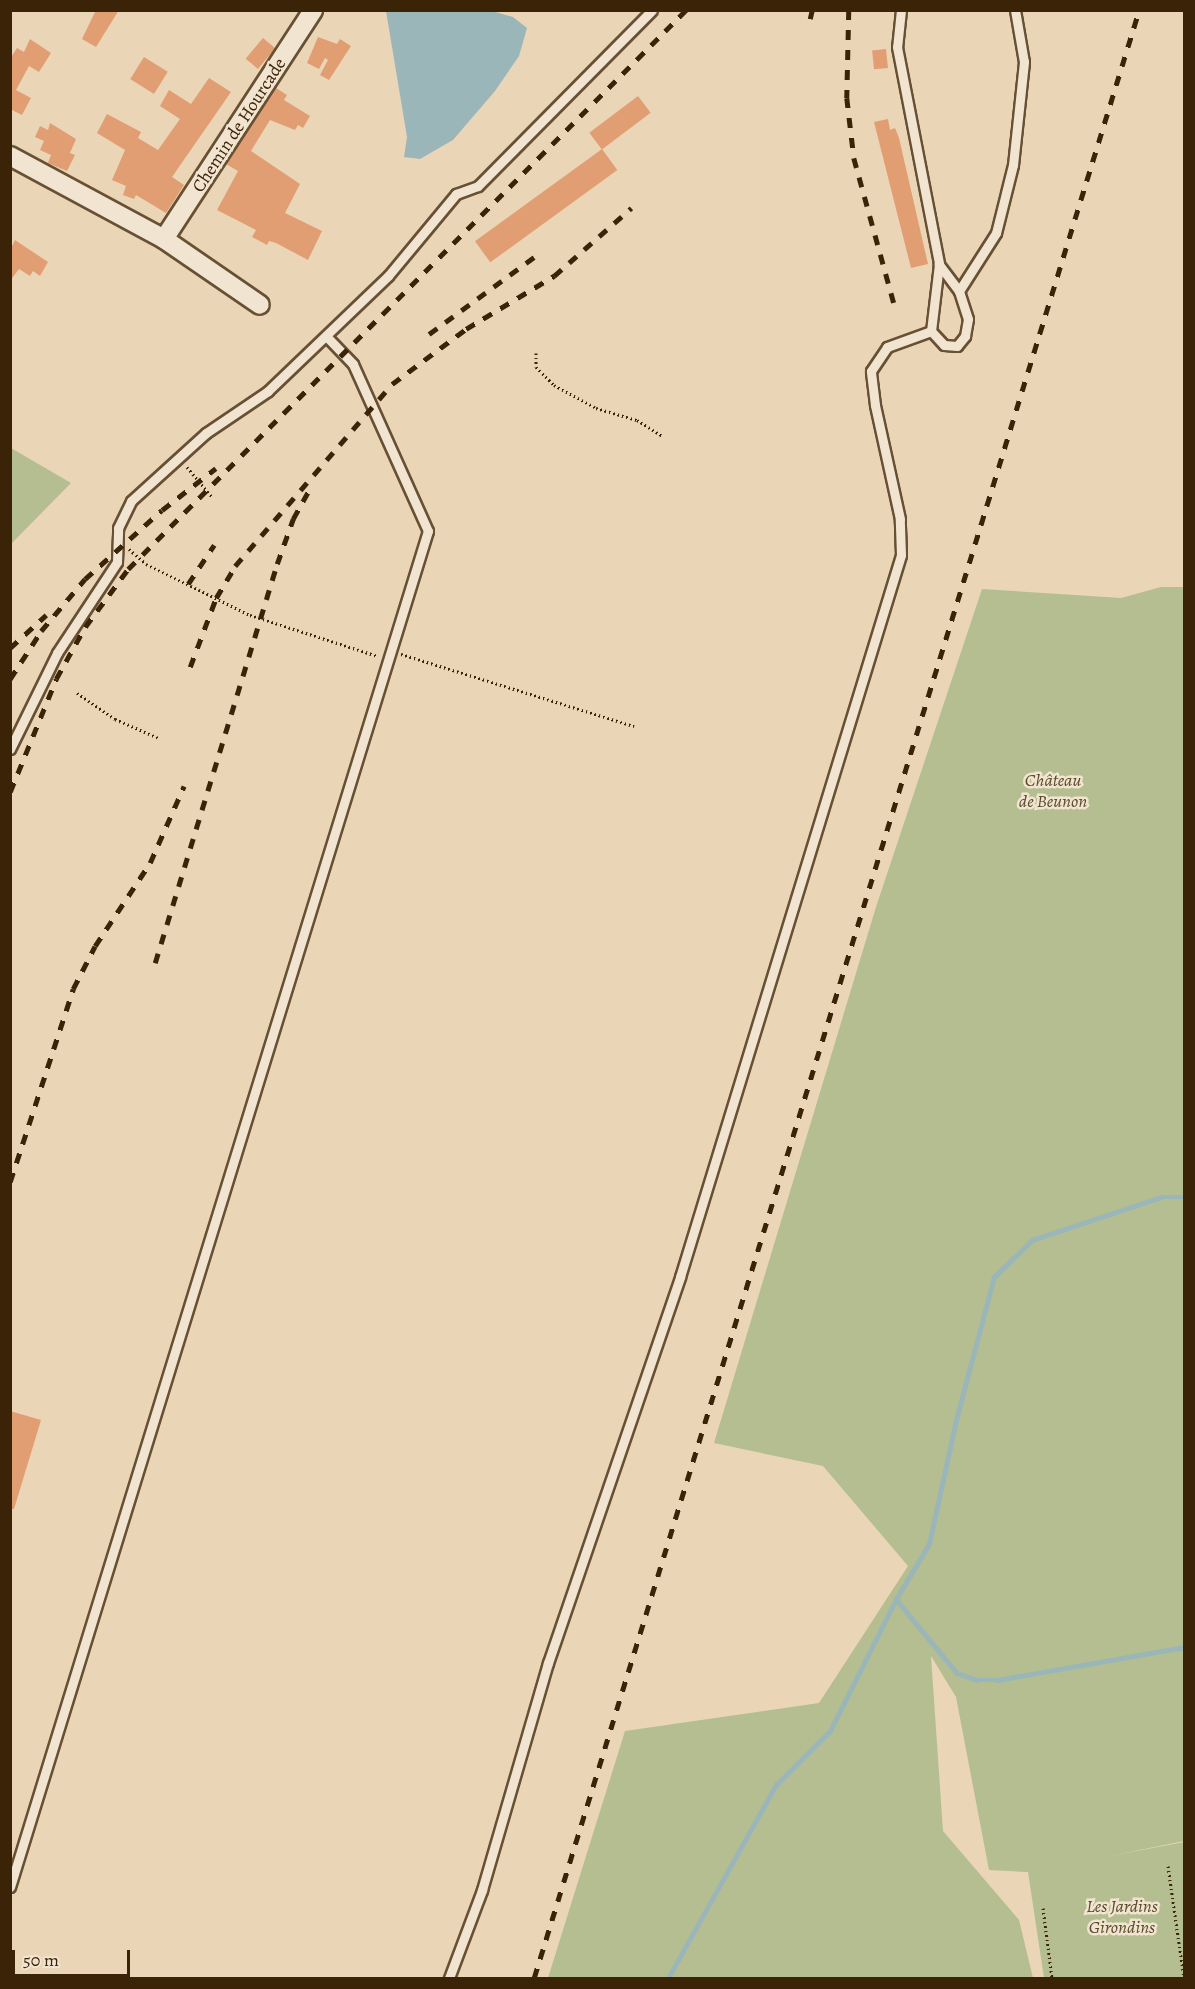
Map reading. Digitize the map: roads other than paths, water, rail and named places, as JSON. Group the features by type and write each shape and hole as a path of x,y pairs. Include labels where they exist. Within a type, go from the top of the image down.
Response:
{"street":[{"name":"Chemin de Hourcade","path":"164,239 313,10"},
{"path":"10,156 164,239 260,305"}],"lane":[{"path":"10,750 57,652 112,571 119,553 118,528 125,510 206,433 268,391 326,336 424,238 456,194 478,186 652,10"},
{"path":"901,10 897,47 939,264 931,331 944,345 957,346 965,336 968,319 959,291 939,264"},
{"path":"959,291 996,233 1013,165 1024,62 1015,10"},
{"path":"449,1978 482,1890 552,1652 669,1309 901,555 900,519 874,405 872,371 887,347 931,331"},
{"path":"10,1887 428,531 358,374 326,336"}],"water":[{"path":"386,11 492,11 513,17 527,28 519,56 495,91 453,140 420,159 404,157 407,137"}],"waterway":[{"path":"896,1599 929,1544 957,1416 994,1277 1032,1240 1161,1197 1184,1197"},
{"path":"668,1978 776,1785 830,1731 896,1599 957,1673 977,1680 997,1680 1184,1647"}],"railway":[{"path":"10,792 56,679 85,627 128,569 686,10"},
{"path":"810,19 812,10"},
{"path":"849,10 847,98 854,158 896,311"},
{"path":"534,1978 1139,10"},
{"path":"190,667 216,598 235,566 392,384 466,329 554,276 631,208"},
{"path":"429,334 537,255"},
{"path":"10,679 41,631 85,579 162,510 216,468"},
{"path":"155,963 277,564 293,519 312,485"},
{"path":"188,584 214,545"},
{"path":"10,648 46,615"},
{"path":"10,1182 73,989 95,946 150,863 184,786"}],"park label":[{"name":"Château de Beunon","path":"1053,791"},
{"name":"Les Jardins Girondins","path":"1122,1917"}]}
